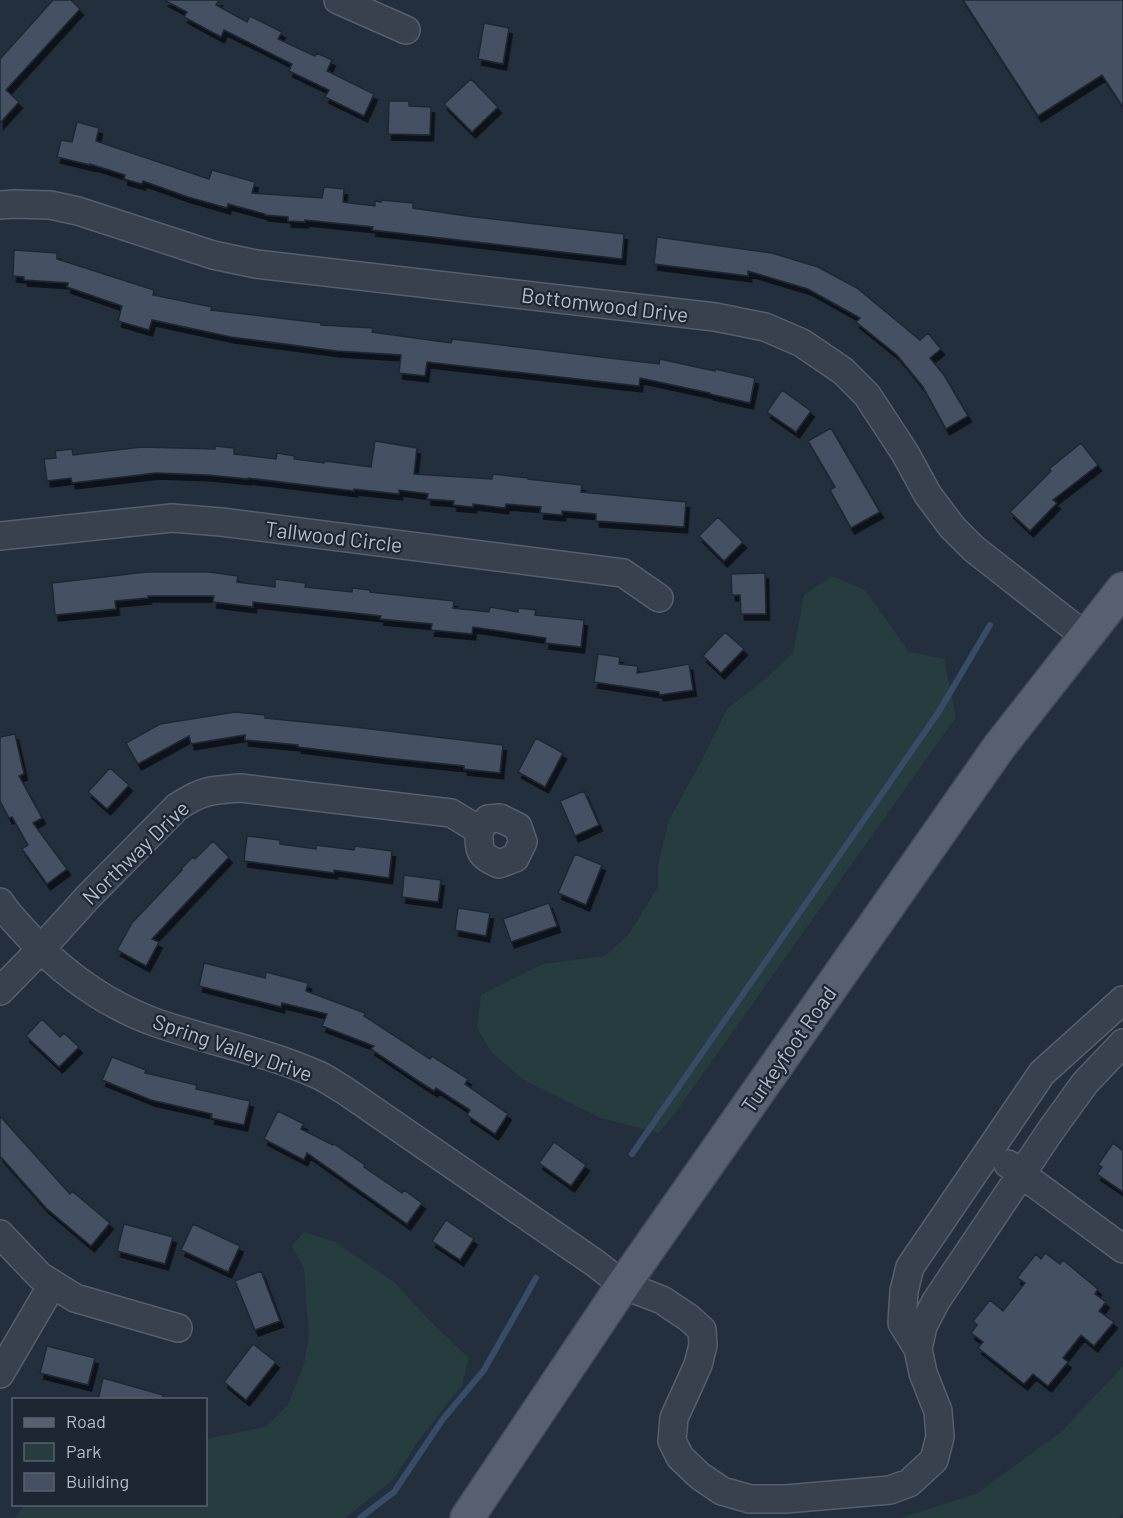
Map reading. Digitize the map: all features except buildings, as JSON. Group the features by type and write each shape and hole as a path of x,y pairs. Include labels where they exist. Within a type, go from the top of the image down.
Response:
{"main road":[{"name":"Turkeyfoot Road","path":"467,1518 623,1286 999,747 1123,589"}],"street":[{"path":"338,0 406,30"},
{"name":"Bottomwood Drive","path":"0,205 50,205 78,211 213,255 256,264 715,317 765,327 801,343 843,370 867,395 905,453 928,495 952,527 974,549 1085,636"},
{"name":"Tallwood Circle","path":"0,536 172,518 221,522 623,573 659,598"},
{"name":"Northway Drive","path":"0,991 177,807 192,797 210,790 241,788 451,813 479,830"},
{"name":"Spring Valley Drive","path":"0,902 41,949 75,979 110,1002 154,1022 268,1055 318,1075 354,1097 585,1257 623,1286 662,1300 689,1318 702,1330 703,1345 698,1365 674,1418 672,1441 680,1456 700,1476 722,1491 750,1499 786,1499 890,1490 909,1483 934,1460 940,1437 938,1411 923,1373 918,1349"},
{"path":"918,1349 902,1323 904,1291 910,1267 1042,1073 1123,1000"},
{"path":"918,1349 923,1326 936,1300 1021,1173 1085,1083 1123,1043"},
{"path":"990,1150 1123,1249"},
{"path":"0,1234 40,1276 75,1298 178,1328"},
{"path":"0,1374 52,1285"}],"green space":[{"path":"832,576 865,590 909,652 944,659 956,717 659,1133 601,1118 524,1080 492,1053 477,1028 481,995 543,964 605,956 629,934 658,887 658,865 669,820 727,709 764,680 793,653 804,595"},
{"path":"304,1232 335,1242 394,1282 469,1358 462,1385 418,1441 394,1479 345,1518 15,1518 23,1506 207,1506 207,1439 265,1427 288,1405 304,1364 309,1336 304,1269 292,1246"},
{"path":"1123,1366 1123,1512 1119,1518 900,1518 976,1494 1061,1432"}],"waterway":[{"path":"632,1154 938,713 990,625"},
{"path":"360,1518 394,1492 443,1419 484,1370 536,1278"}]}
